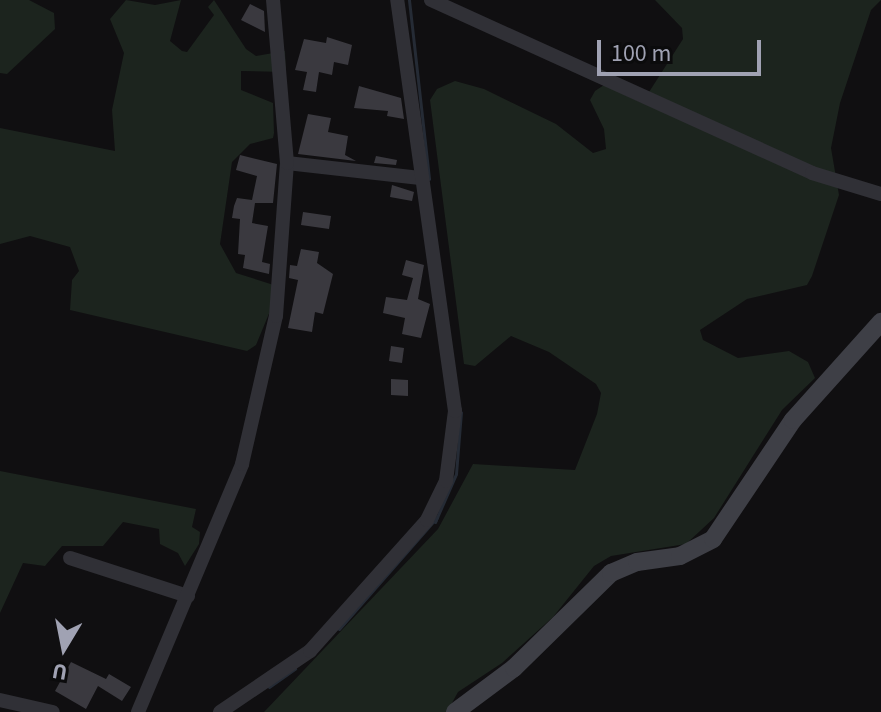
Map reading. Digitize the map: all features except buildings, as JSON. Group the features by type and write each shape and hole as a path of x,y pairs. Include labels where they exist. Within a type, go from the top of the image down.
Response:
{"main road":[{"path":"455,712 514,668 611,573 637,562 680,556 713,539 793,420 881,322"}],"street":[{"path":"138,712 242,464 276,316 287,163 273,0"},
{"path":"220,712 310,651 427,520 446,481 455,411 397,0"},
{"path":"431,0 812,173 881,194"},
{"path":"287,163 420,178"},
{"path":"70,558 188,596"},
{"path":"0,700 53,712"}],"shaded area":[{"path":"0,0 29,0 54,13 55,29 7,74 0,73"},
{"path":"126,0 155,5 181,0 170,41 182,51 187,52 214,15 208,7 214,0 246,49 256,56 285,51 286,72 241,71 241,90 273,103 274,133 273,138 250,144 232,162 220,244 236,273 280,287 256,345 247,351 70,310 72,280 79,271 70,247 30,236 0,244 0,128 115,151 112,110 124,53 110,19"},
{"path":"655,0 881,0 871,10 840,103 831,148 839,195 812,276 807,285 747,299 700,330 703,340 738,358 789,351 808,362 815,378 782,410 714,518 686,544 611,556 594,566 553,617 502,663 458,692 447,712 264,712 438,529 473,464 575,470 597,414 601,393 596,384 549,352 511,336 475,366 464,364 430,100 437,89 455,81 484,89 556,124 593,153 606,149 604,129 590,100 595,91 604,85 642,103 683,39 682,28"},
{"path":"0,471 196,509 192,527 200,532 199,544 185,566 178,553 160,544 159,529 123,522 103,546 62,546 45,566 23,563 0,613"}],"waterway":[{"path":"409,0 429,179"},
{"path":"339,629 437,517 435,522 456,474 461,412"},
{"path":"269,687 295,669"}]}
